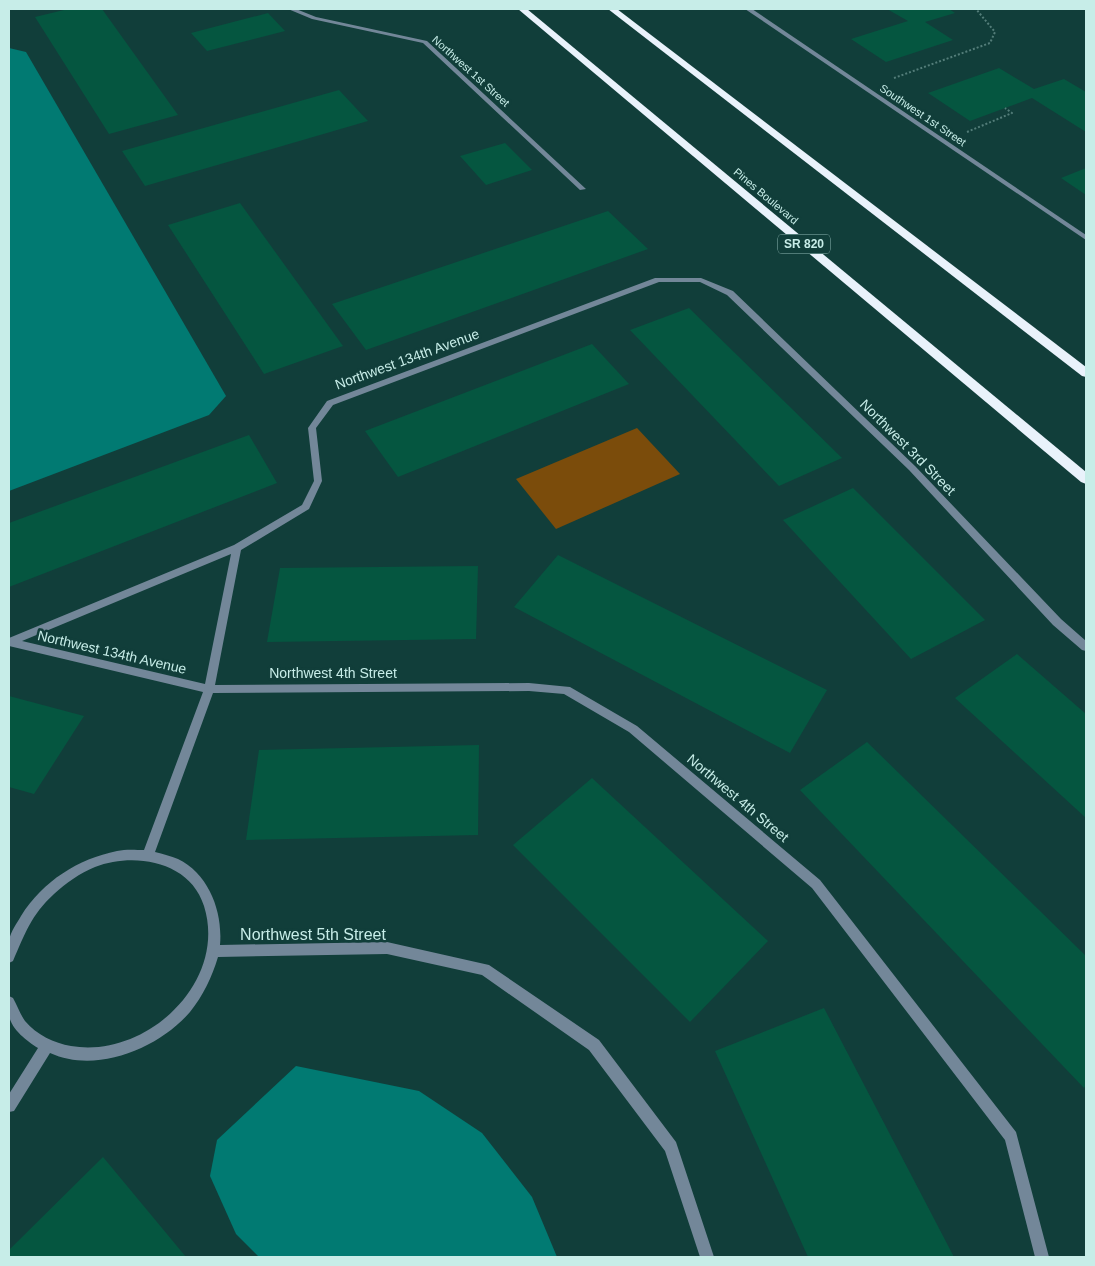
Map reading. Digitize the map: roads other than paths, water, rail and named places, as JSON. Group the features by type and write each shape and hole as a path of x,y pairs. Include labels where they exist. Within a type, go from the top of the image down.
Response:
{"highway":[{"name":"Pines Boulevard","path":"522,9 1086,479"},
{"path":"612,9 1086,373"}],"street":[{"name":"Northwest 1st Street","path":"292,9 314,18 425,42 582,189"},
{"name":"Southwest 1st Street","path":"748,9 1086,238"},
{"name":"Northwest 134th Avenue","path":"9,642 237,548 306,507 318,481 312,428 330,403 658,280 701,280"},
{"name":"Northwest 3rd Street","path":"701,280 730,293 912,468 1057,622 1086,647"},
{"path":"148,856 209,689 237,548"},
{"name":"Northwest 134th Avenue","path":"9,642 209,689"},
{"name":"Northwest 4th Street","path":"209,689 529,687 566,690 633,729 816,884 1011,1137 1042,1257"},
{"path":"9,957 14,938 31,908 56,883 85,866 117,856 148,856 173,863 193,877 207,898 214,923 213,951 201,984 179,1014 149,1038 113,1052 77,1055 46,1047 22,1028 9,1002"},
{"name":"Northwest 5th Street","path":"213,951 387,948 485,969 594,1046 671,1147 707,1257"},
{"path":"9,1106 46,1047"}],"water":[{"path":"9,48 26,52 226,396 209,415 9,491"},
{"path":"296,1066 419,1091 482,1133 532,1197 557,1257 259,1257 236,1234 210,1176 217,1140"}]}
